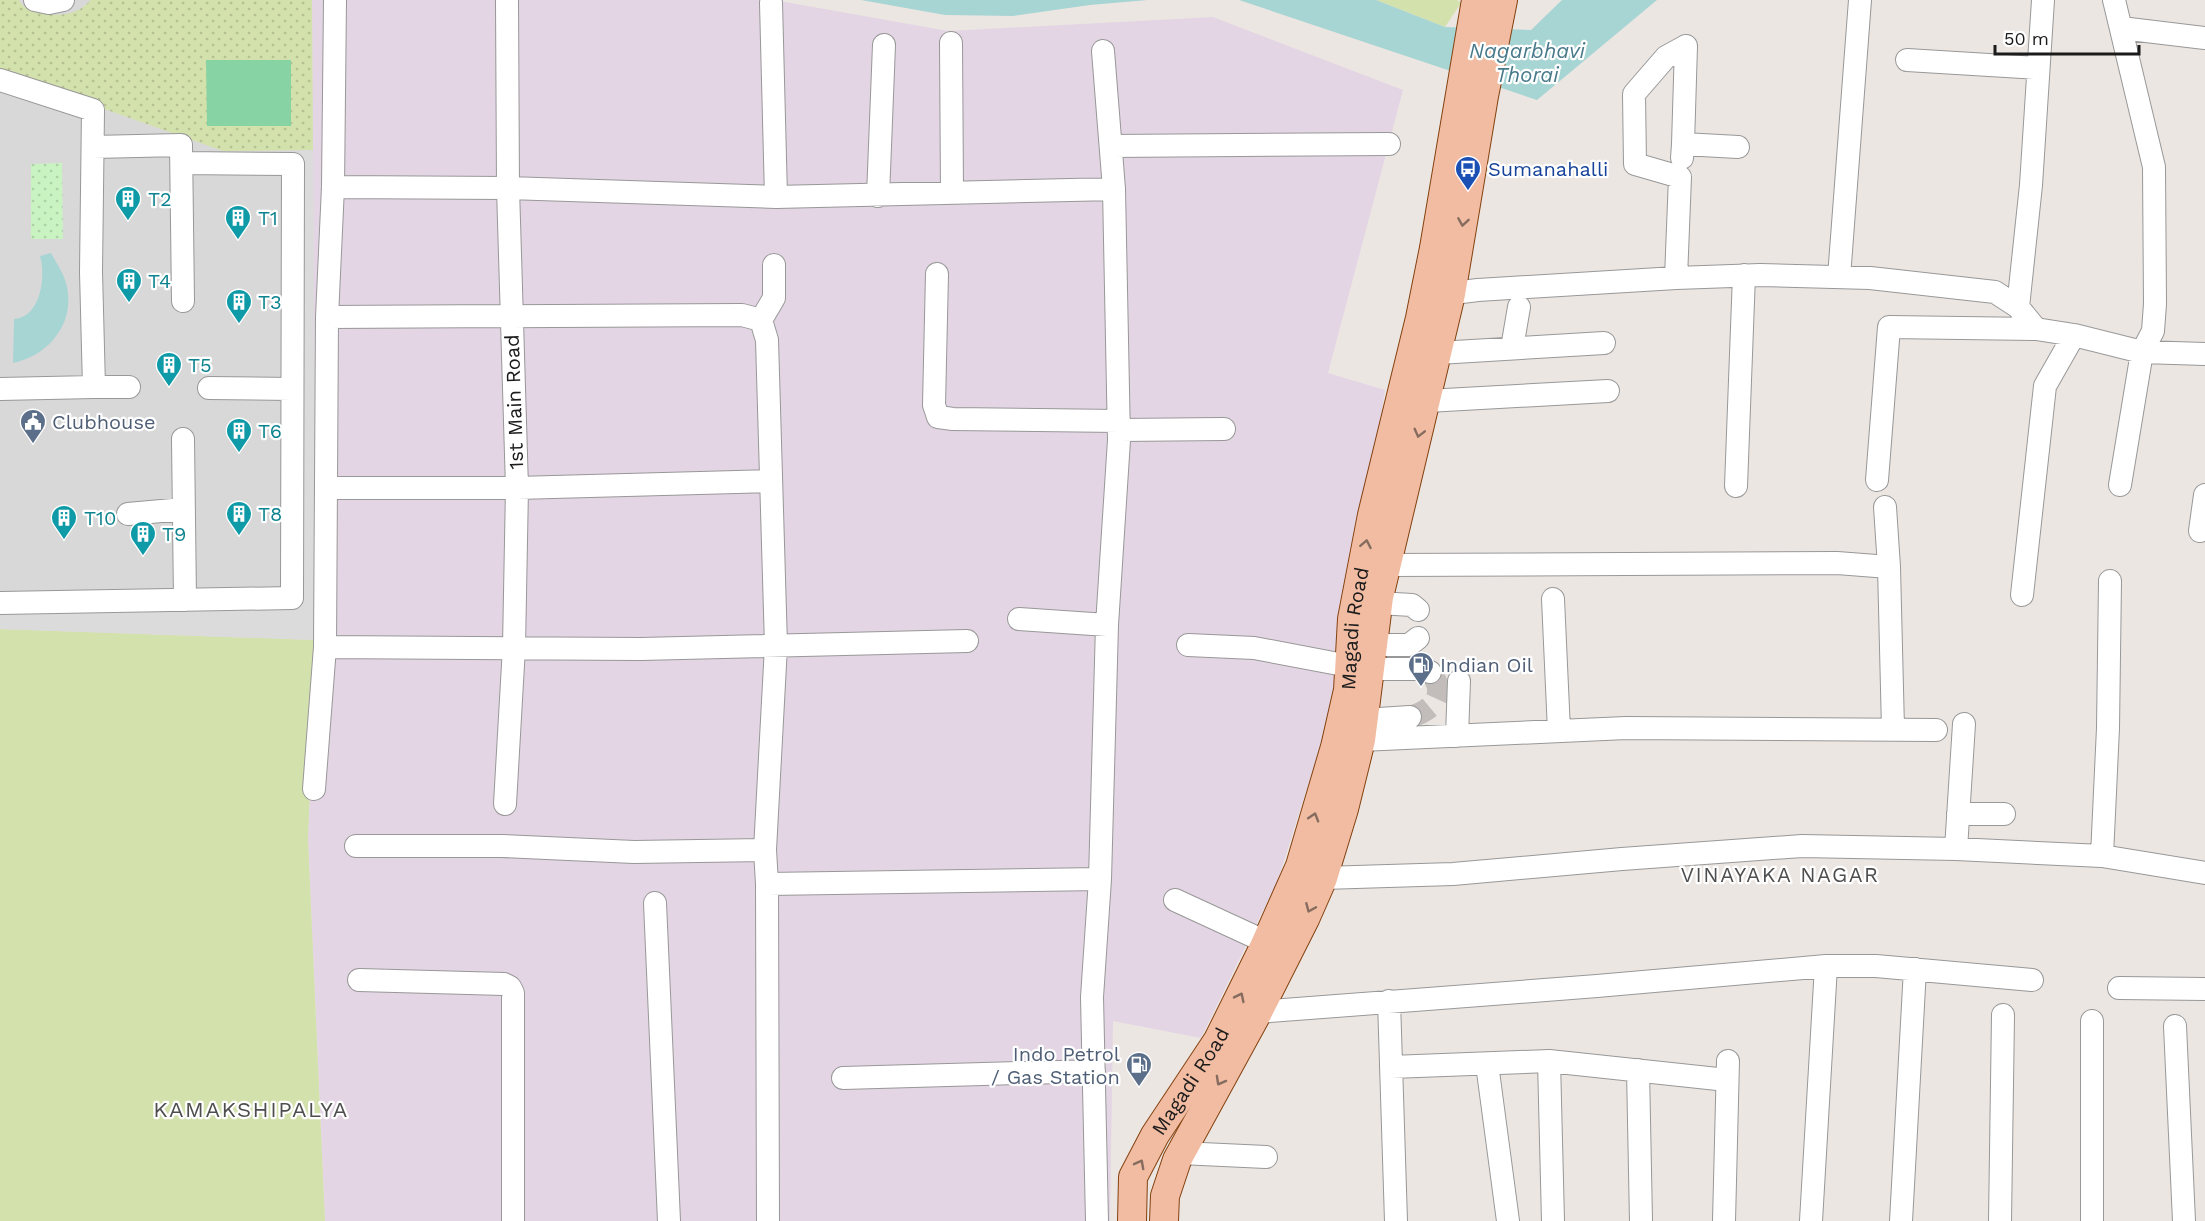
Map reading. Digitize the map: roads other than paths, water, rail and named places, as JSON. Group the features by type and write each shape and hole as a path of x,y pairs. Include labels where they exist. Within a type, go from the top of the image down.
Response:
{"main road":[{"name":"Magadi Road","path":"1132,1221 1133,1178 1155,1135 1218,1040 1266,942 1303,855 1335,747 1348,690 1364,660 1352,619 1370,526 1438,295 1468,118 1494,5"},
{"name":"Magadi Road","path":"1164,1221 1165,1196 1180,1153 1258,1012 1305,919 1323,878 1344,809 1362,730 1364,660 1438,353 1438,295"}],"street":[{"path":"35,0 49,3 63,0"},
{"path":"314,789 325,647 326,366 333,187 336,0"},
{"name":"1st Main Road","path":"505,804 514,647 517,488 508,188 507,0"},
{"path":"1839,277 1860,0"},
{"path":"2018,307 2031,185 2043,0"},
{"path":"2114,0 2154,167 2155,304 2153,331 2142,352 2120,485"},
{"path":"771,3 776,197"},
{"path":"2121,28 2205,38"},
{"path":"951,43 952,192"},
{"path":"878,195 884,45"},
{"path":"1676,278 1686,46 1666,57 1634,94 1635,164 1680,177"},
{"path":"1098,1221 1092,997 1100,879 1107,625 1119,426 1114,189 1103,51"},
{"path":"1907,60 2038,68"},
{"path":"0,80 93,110 90,272 94,387"},
{"path":"1111,146 1389,144"},
{"path":"1683,144 1738,147"},
{"path":"93,147 181,145 183,301"},
{"path":"0,603 292,598 293,164 182,164"},
{"path":"333,187 508,188 776,197 1114,189"},
{"path":"768,1221 765,850 776,646 766,340 761,320 774,298 774,265"},
{"path":"937,274 934,405 938,417 1224,429"},
{"path":"1736,486 1744,275"},
{"path":"1438,295 1478,290 1744,275 1870,278 1995,291 2018,307 2036,329"},
{"path":"1512,348 1519,307"},
{"path":"327,317 742,315 761,320"},
{"path":"1877,480 1889,327 2036,329 2074,335 2142,352 2205,354"},
{"path":"2022,595 2045,386 2074,335"},
{"path":"1438,353 1604,343"},
{"path":"209,388 292,378 326,366"},
{"path":"0,389 129,387"},
{"path":"1427,401 1608,391"},
{"path":"183,439 185,600"},
{"path":"326,488 517,488 771,481"},
{"path":"2200,531 2205,495"},
{"path":"1885,507 1889,567 1893,729"},
{"path":"128,513 184,509"},
{"path":"1386,565 1837,563 1889,567"},
{"path":"2102,856 2109,728 2110,581"},
{"path":"1553,599 1559,731"},
{"path":"1378,603 1412,605 1418,610"},
{"path":"1019,619 1107,625"},
{"path":"1364,660 1409,645 1418,638"},
{"path":"325,647 652,649 967,641"},
{"path":"1188,645 1254,648 1364,660 1424,669 1430,672"},
{"path":"1457,736 1459,681"},
{"path":"1362,730 1410,717"},
{"path":"1956,849 1964,724"},
{"path":"1362,730 1457,736 1626,729 1936,730"},
{"path":"1958,814 2004,814"},
{"path":"356,846 501,846 634,852 765,850"},
{"path":"1323,878 1453,874 1802,846 1956,849 2102,856 2205,873"},
{"path":"767,884 1100,879"},
{"path":"1175,900 1266,942"},
{"path":"655,903 669,1221"},
{"path":"1258,1012 1826,966 1876,966 2032,980"},
{"path":"1811,1221 1826,966"},
{"path":"1901,1221 1915,969"},
{"path":"359,980 504,984 510,987 513,993 513,1221"},
{"path":"2119,988 2205,989"},
{"path":"1389,1001 1396,1221"},
{"path":"2000,1221 2003,1015"},
{"path":"2092,1021 2092,1221"},
{"path":"2175,1026 2184,1221"},
{"path":"1391,1067 1550,1061 1638,1070 1727,1071 1724,1221"},
{"path":"1550,1061 1553,1221"},
{"path":"1486,1064 1508,1221"},
{"path":"1638,1070 1641,1221"},
{"path":"843,1078 1094,1071"},
{"path":"1180,1153 1266,1157"}],"water":[{"path":"861,0 1148,0 1090,5 1013,16 945,15"},
{"name":"Nagarbhavi Thorai","path":"1239,0 1376,0 1445,27 1531,30 1562,0 1657,0 1537,100"},
{"path":"51,253 66,283 67,314 63,325 48,346 26,359 13,363 14,319 23,317 36,303 42,284 40,256"}],"tunnel":[{"path":"1410,717 1426,710 1436,700 1438,687 1430,672"}],"place":[{"name":"Sumanahalli","path":"1468,192"},
{"name":"T2","path":"128,222"},
{"name":"T1","path":"238,241"},
{"name":"T4","path":"129,304"},
{"name":"T3","path":"239,325"},
{"name":"T5","path":"169,388"},
{"name":"Clubhouse","path":"33,445"},
{"name":"T6","path":"239,454"},
{"name":"T8","path":"239,537"},
{"name":"T10","path":"64,541"},
{"name":"T9","path":"143,557"},
{"name":"Indian Oil","path":"1421,688"},
{"name":"Indo Petrol / Gas Station","path":"1139,1088"}],"district":[{"name":"VINAYAKA NAGAR","path":"1780,874"},
{"name":"KAMAKSHIPALYA","path":"251,1109"}]}
